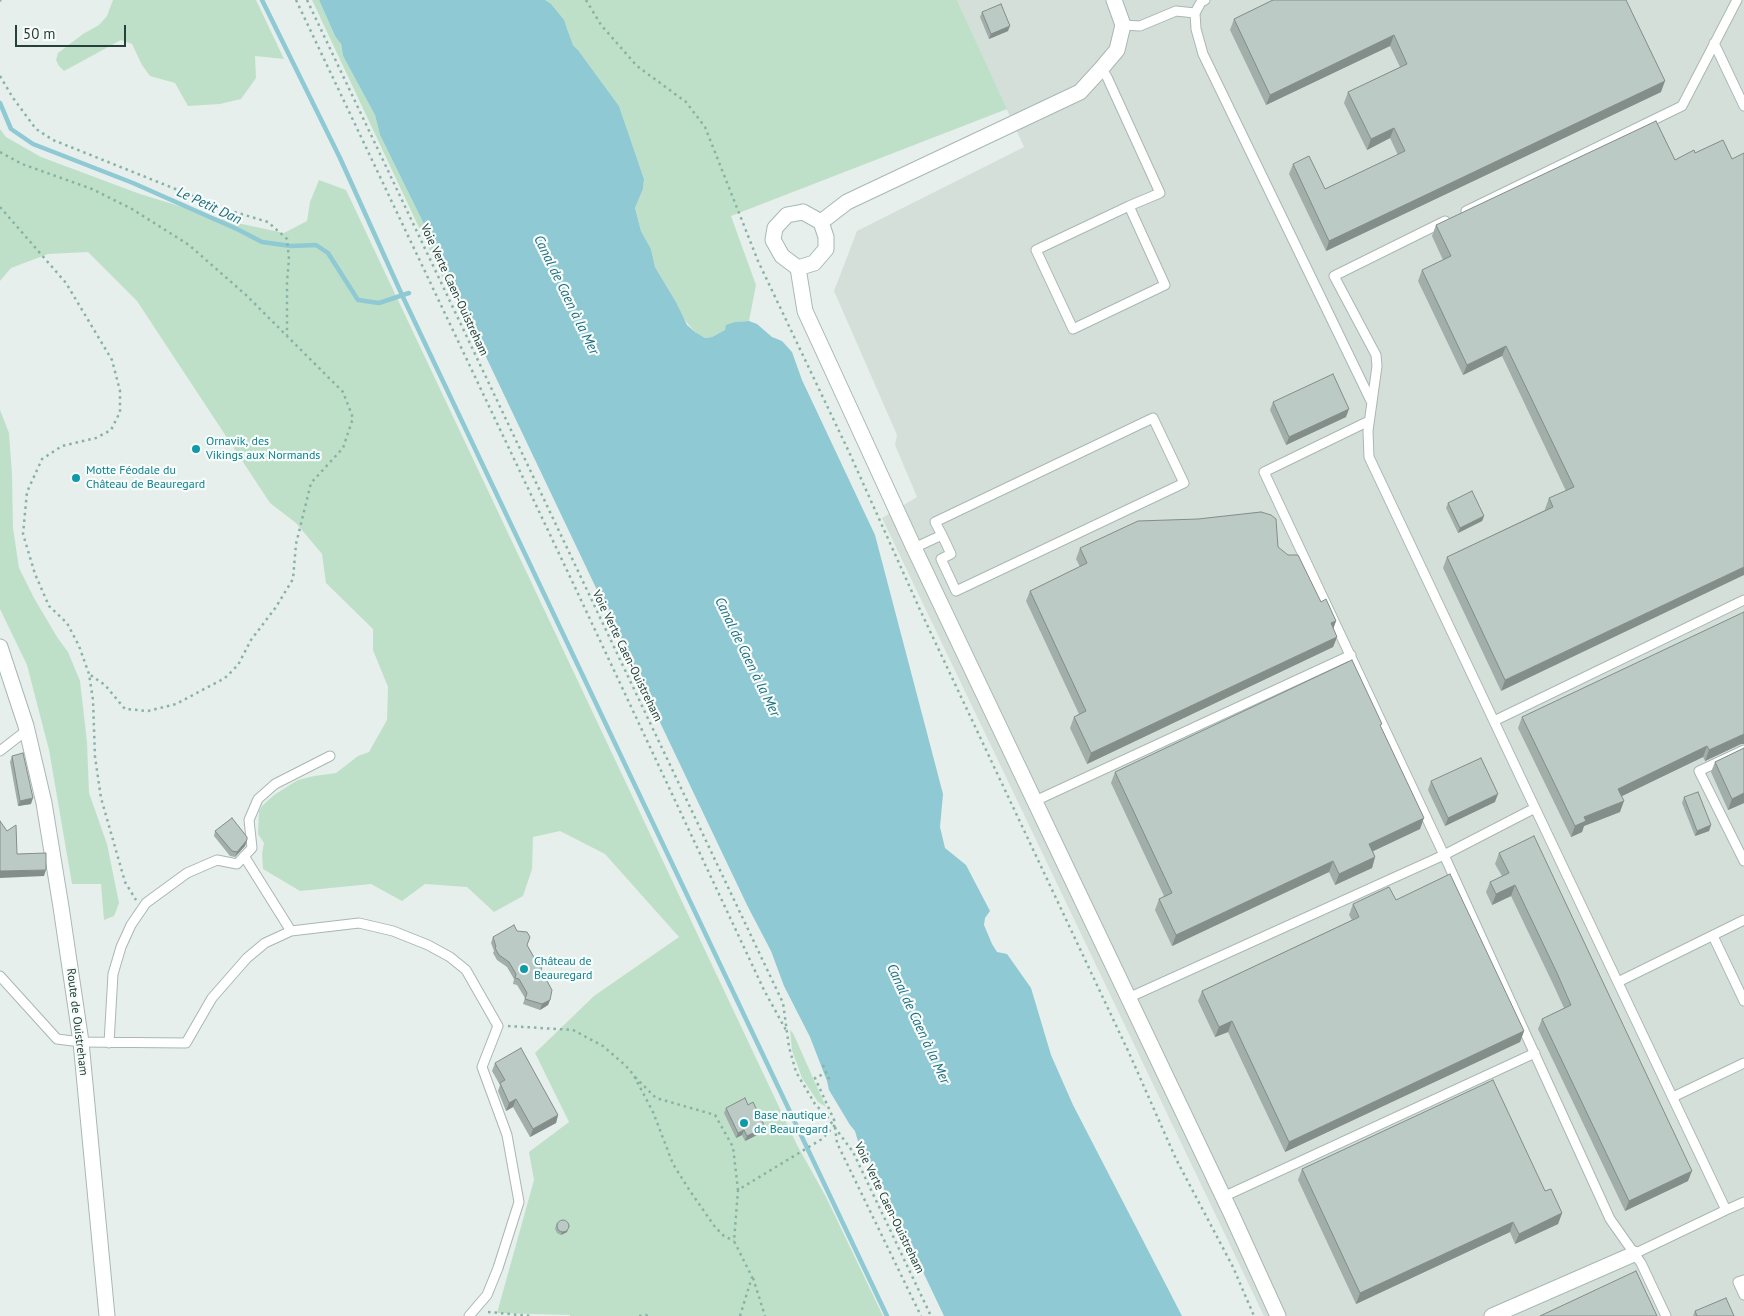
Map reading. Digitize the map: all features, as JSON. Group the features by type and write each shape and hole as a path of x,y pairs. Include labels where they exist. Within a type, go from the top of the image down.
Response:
{"street":[{"path":"821,222 847,202 1080,92 1117,50 1123,25 1114,0"},
{"path":"798,268 814,262 826,248 826,237 821,222 803,212 787,215 775,228 773,240 782,256 798,268 805,311 914,548 1278,1316"},
{"name":"Route de Ouistreham","path":"0,647 27,730 44,803 81,1042 107,1316"},
{"path":"1492,1316 1634,1254"}],"lane":[{"path":"1459,215 1682,106 1737,0"},
{"path":"1202,1 1195,14 1196,29 1203,54 1372,403"},
{"path":"1123,25 1140,26 1176,11 1195,14"},
{"path":"1714,43 1744,106"},
{"path":"1101,70 1107,77 1160,193 1128,206 1036,250 1073,329 1165,285 1128,206"},
{"path":"1450,219 1334,276 1376,355 1377,366 1369,421 1369,457 1726,1210"},
{"path":"1153,418 1184,483 956,591 941,559 951,554 942,535 935,522 1153,418"},
{"path":"1369,421 1264,472 1444,855 1610,1219 1640,1263 1666,1316"},
{"path":"914,548 942,535"},
{"path":"1494,721 1744,600"},
{"path":"1035,801 1351,656"},
{"path":"0,752 27,730"},
{"path":"1744,750 1699,771 1744,861"},
{"path":"109,1043 113,974 121,947 131,926 146,903 187,873 217,860 237,864 252,848 249,820 258,799 275,784 330,756"},
{"path":"1128,998 1444,855 1535,808"},
{"path":"244,856 291,932"},
{"path":"1618,982 1744,920"},
{"path":"0,976 57,1039 109,1043 186,1043 212,998 247,958 265,943 291,932 359,923 392,931 428,945 450,957 466,970 498,1026 482,1067 507,1135 519,1202 498,1268 487,1295 472,1313"},
{"path":"1713,936 1744,1001"},
{"path":"1223,1197 1535,1053"},
{"path":"1673,1097 1744,1063"},
{"path":"1634,1254 1744,1202"},
{"path":"1744,1280 1738,1282 1744,1294"}],"path":[{"path":"296,0 574,583 764,990 788,1033"},
{"name":"Voie Verte Caen-Ouistreham","path":"307,0 783,1003 792,1059 802,1084 815,1104 853,1152 931,1316"},
{"path":"586,0 601,26 637,66 686,102 705,127 758,261 1130,1054 1176,1159 1233,1267 1254,1316"},
{"path":"0,76 13,98 36,129 53,140 228,210 268,222 287,239 289,259 287,336"},
{"path":"0,152 22,164 92,189 132,209 189,245 246,295 343,392 353,418 342,448 311,483 296,544 293,579 276,607 251,640 238,665 225,678 176,704 148,711 125,709 105,685 89,674"},
{"path":"0,207 66,283 112,360 120,391 120,412 111,430 96,438 62,446 42,459 27,492 23,534 35,574 49,606 67,623 79,646 89,674 93,700 95,757 101,798 125,882 142,909"},
{"path":"498,1026 573,1030 603,1046 656,1098 714,1115 733,1147 738,1190 734,1241 752,1277 765,1316"},
{"path":"823,1065 830,1081"},
{"path":"826,1073 815,1078 836,1122 834,1126 837,1143 921,1316"},
{"path":"633,1074 653,1112 673,1164 715,1227 724,1236 734,1241"},
{"path":"738,1190 822,1139 834,1126"},
{"path":"740,1316 752,1277"},
{"path":"472,1313 531,1316"},
{"path":"639,1316 648,1316"}],"shaded area":[{"path":"957,0 1744,0 1744,1316 1264,1316 882,518 917,497 895,445 897,435 834,291 857,231 1024,147"}],"green space":[{"path":"113,0 256,0 284,59 255,56 256,78 241,99 220,104 188,106 175,83 150,76 142,65 132,44 121,40 64,71 56,60 58,53 83,34 99,25 107,16"},
{"path":"312,0 319,0 335,36 340,41 343,56 375,115 380,135 454,285 446,285"},
{"path":"545,0 957,0 1007,109 731,216 756,285 749,321 735,322 712,337 705,338 695,332 682,317 676,302 655,267 651,249 641,231 635,208 643,189 644,179 619,106 573,45 566,25"},
{"path":"0,129 6,137 41,157 140,194 228,221 284,233 307,221 310,202 319,180 346,190 797,1145 826,1197 883,1316 570,1316 497,1313 534,1180 529,1152 569,1122 535,1053 594,996 679,937 605,854 560,831 533,837 532,869 523,896 494,912 467,887 425,884 402,901 371,884 300,891 263,869 262,854 264,843 258,834 259,811 262,806 274,795 298,780 336,773 358,756 369,752 387,720 388,687 373,650 373,629 326,583 322,554 296,523 270,503 137,301 88,252 48,254 11,268 0,281"},
{"path":"0,410 9,433 13,528 19,568 34,598 68,652 80,681 87,742 89,793 107,844 119,903 114,916 104,920 101,884 72,884 49,750 27,665 0,609"},
{"path":"790,1030 826,1107 818,1102 802,1078 792,1050"}],"water":[{"name":"Canal de Caen à la Mer","path":"319,0 545,0 551,4 564,20 573,45 619,106 644,179 643,189 635,208 641,231 651,249 655,267 687,325 705,338 712,337 725,330 726,325 749,321 757,324 772,337 782,341 792,352 802,380 875,535 943,794 940,827 945,848 966,865 990,911 985,918 984,925 992,944 997,952 1007,954 1031,988 1051,1055 1073,1105 1182,1316 944,1316 877,1175 862,1155 855,1131 829,1090 810,1037 784,986 771,951 747,905 467,317 454,285 380,135 375,115 343,56 341,44 335,36"}],"building":[{"path":"1273,0 1626,0 1665,81 1329,241 1293,164 1309,156 1325,189 1405,151 1394,128 1371,139 1348,92 1407,64 1394,35 1270,95 1234,19"},
{"path":"1001,4 1010,26 991,34 982,12"},
{"path":"1656,121 1675,160 1694,150 1695,153 1723,140 1732,159 1744,153 1744,567 1505,680 1447,557 1553,507 1549,498 1574,487 1506,346 1467,365 1422,270 1451,256 1436,225"},
{"path":"1333,374 1349,409 1289,437 1273,402"},
{"path":"1472,491 1484,516 1460,528 1448,503"},
{"path":"1261,512 1271,515 1276,519 1278,547 1288,555 1298,555 1321,602 1326,599 1336,621 1331,623 1337,637 1091,753 1074,717 1086,711 1030,591 1087,563 1080,548 1138,521 1198,519"},
{"path":"1744,612 1744,734 1709,750 1707,746 1618,789 1624,801 1584,817 1586,821 1575,826 1522,717"},
{"path":"1352,660 1424,818 1369,844 1375,857 1339,874 1333,861 1176,935 1159,899 1172,893 1115,772"},
{"path":"1744,748 1744,793 1732,799 1715,762"},
{"path":"23,753 33,798 20,801 12,756"},
{"path":"1481,758 1498,794 1448,818 1431,781"},
{"path":"1698,792 1711,825 1697,831 1684,797"},
{"path":"232,818 247,837 247,840 237,852 232,851 215,831"},
{"path":"0,821 7,831 16,825 17,854 46,853 46,870 0,871"},
{"path":"1534,836 1692,1171 1629,1201 1542,1019 1571,1005 1515,885 1496,894 1490,882 1509,873 1499,853"},
{"path":"1450,874 1524,1031 1289,1142 1232,1021 1219,1027 1202,991 1359,917 1353,904 1389,887 1396,900"},
{"name":"Château de Beauregard","path":"514,925 517,931 527,932 530,937 527,945 536,961 540,962 541,970 552,990 550,1000 542,1004 525,999 527,993 519,979 515,978 516,974 509,962 499,955 495,948 493,937"},
{"path":"521,1048 558,1115 533,1129 516,1099 509,1103 500,1083 505,1080 495,1063"},
{"path":"1493,1080 1545,1191 1551,1189 1562,1213 1519,1234 1513,1222 1360,1293 1302,1169"},
{"name":"Base nautique de Beauregard","path":"745,1098 748,1105 753,1102 765,1127 747,1136 744,1130 738,1133 726,1108"},
{"path":"561,1220 565,1220 569,1226 565,1232 561,1232 557,1228 557,1224"},
{"path":"1636,1271 1657,1316 1540,1316"},
{"path":"1726,1298 1734,1316 1697,1316 1695,1311"}],"waterway":[{"path":"262,0 340,158 402,295 887,1316"},
{"name":"Le Petit Dan","path":"0,103 11,129 33,144 133,183 262,242 291,246 316,245 328,253 358,300 379,303 409,293"}],"place":[{"name":"Ornavik, des Vikings aux Normands","path":"196,449"},
{"name":"Motte Féodale du Château de Beauregard","path":"76,478"},
{"name":"Château de Beauregard","path":"524,969"},
{"name":"Base nautique de Beauregard","path":"744,1123"}]}
